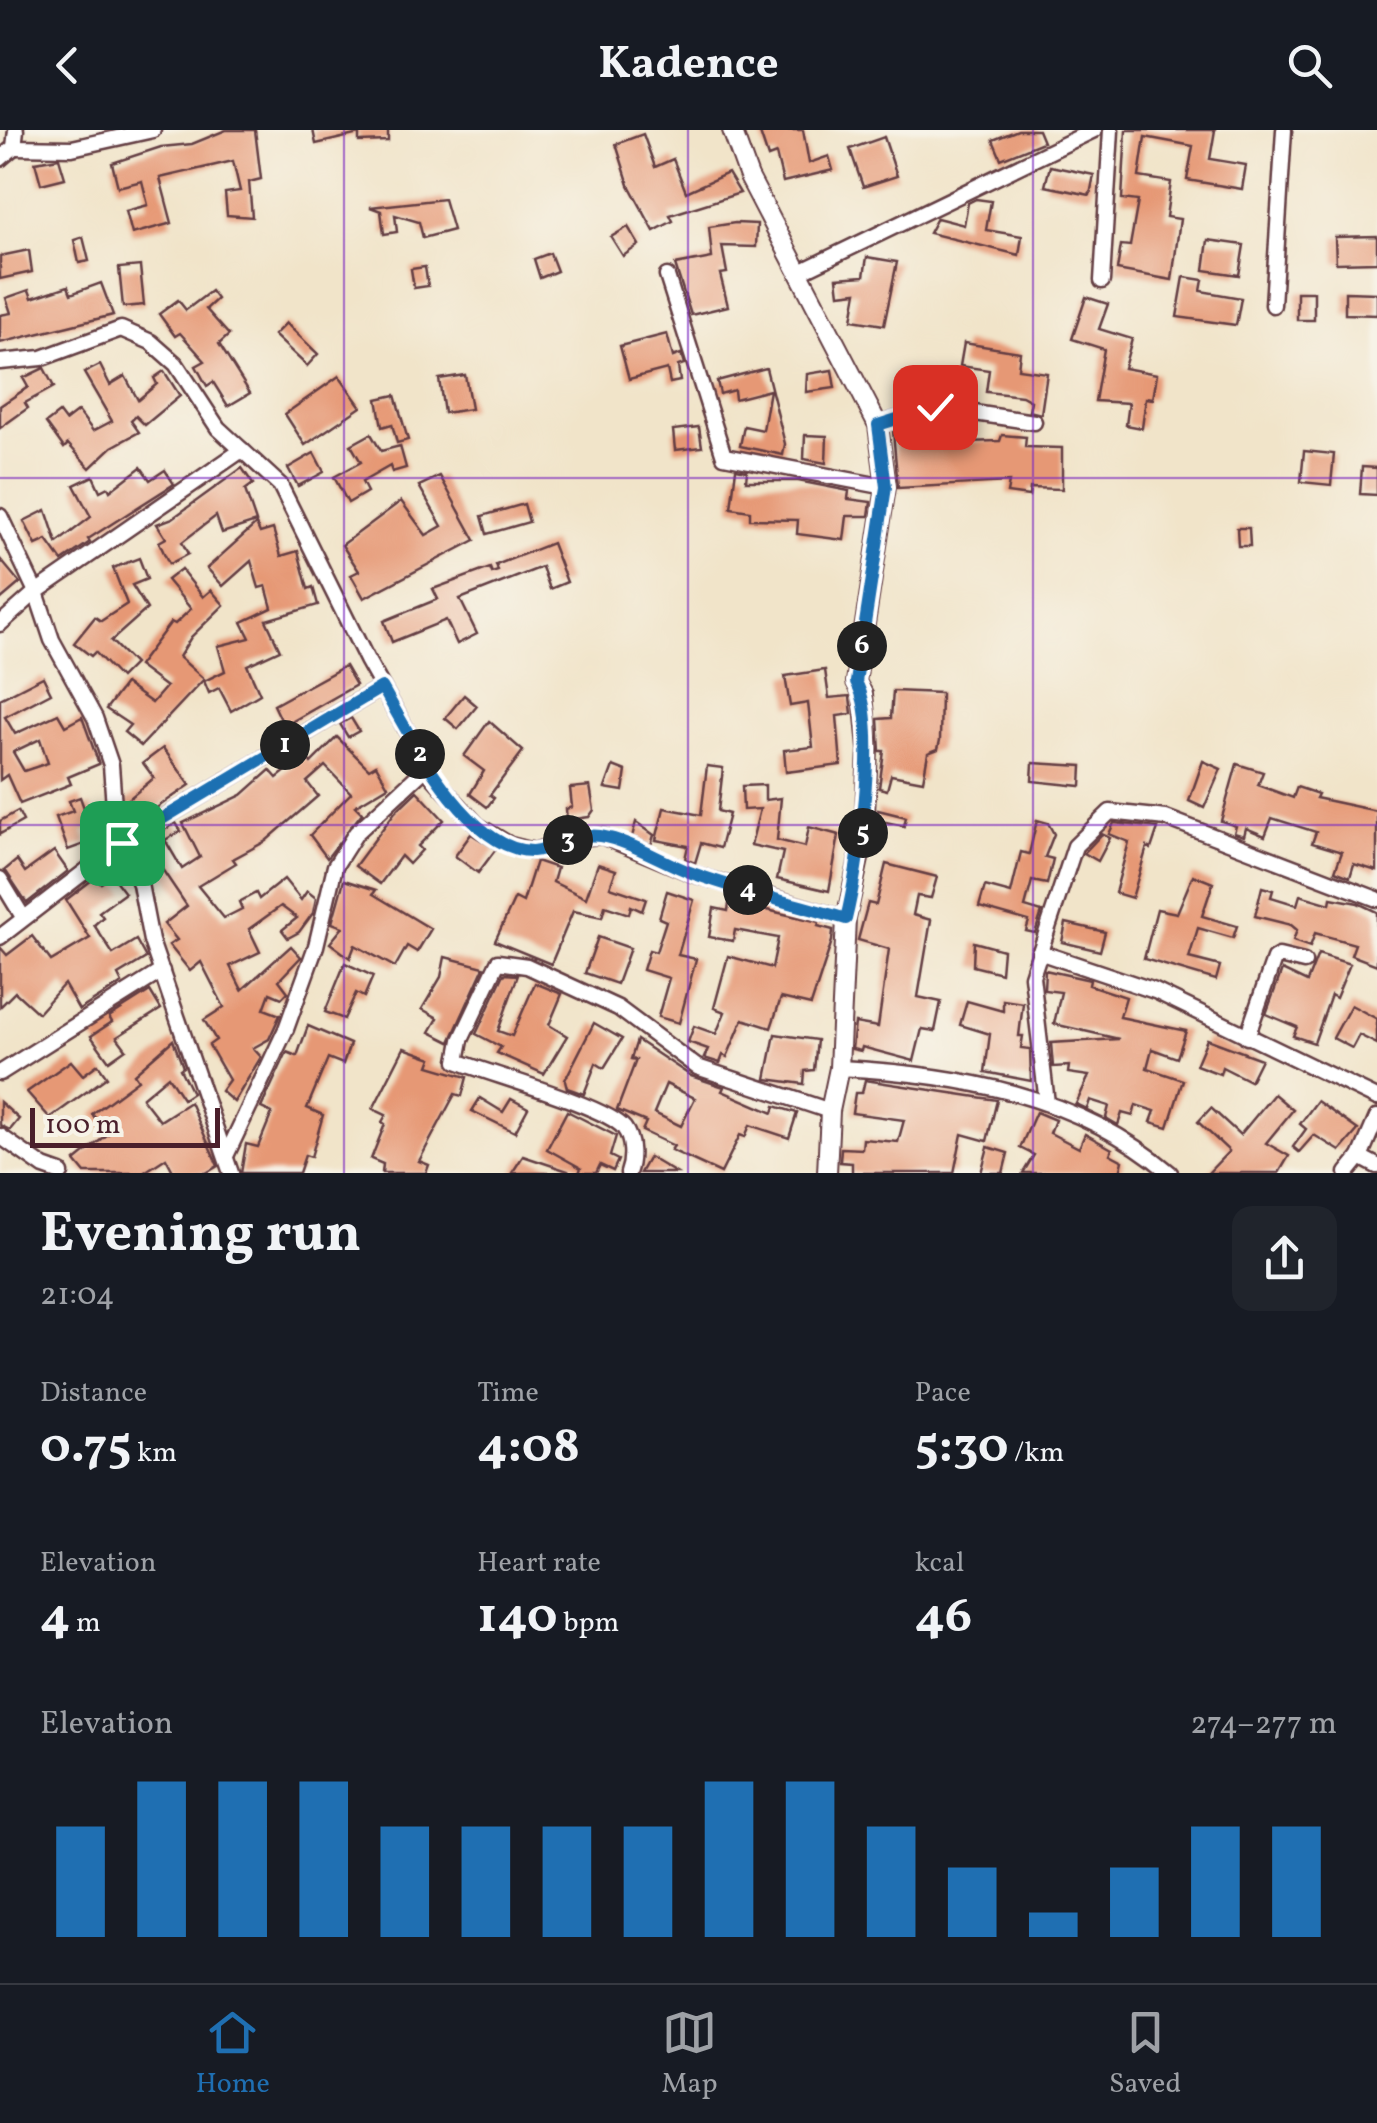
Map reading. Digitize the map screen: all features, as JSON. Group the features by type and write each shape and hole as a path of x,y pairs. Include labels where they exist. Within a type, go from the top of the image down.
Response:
{"street":[{"path":"14,147 16,130"},
{"path":"0,159 14,147 72,148 153,130"},
{"path":"732,130 749,177 878,425 886,487 856,682 863,694 868,748 864,836 846,919 839,1068 830,1111 827,1173"},
{"path":"798,273 1094,130"},
{"path":"1102,281 1111,130"},
{"path":"1274,306 1284,130"},
{"path":"667,276 724,456 886,487"},
{"path":"0,362 42,358 125,329 151,342 176,364 201,407 280,485 427,767 477,825 522,849 534,851 574,838 602,836 693,874 846,919"},
{"path":"878,425 935,407 1034,422"},
{"path":"0,624 36,592 242,450"},
{"path":"0,516 36,592 52,640 95,718 111,765 122,843 140,884 162,970 231,1173"},
{"path":"0,936 122,843 382,687"},
{"path":"226,1156 286,1030 316,946 335,866 356,832 427,767"},
{"path":"1047,1103 1032,996 1039,952 1075,846 1110,812 1134,811 1166,818 1377,899"},
{"path":"0,879 23,917"},
{"path":"1039,952 1155,991 1377,1098"},
{"path":"1247,1036 1274,959 1279,956 1304,962"},
{"path":"628,1173 630,1150 622,1124 553,1094 457,1060 461,1040 498,962 527,966 618,1008 697,1067 830,1111"},
{"path":"0,1073 162,970"},
{"path":"839,1068 920,1072 1047,1103 1138,1146 1170,1173"},
{"path":"1347,1173 1360,1157 1377,1118"},
{"path":"0,1136 44,1167 61,1173"},
{"path":"1360,1157 1377,1166"}],"building":[{"path":"226,130 255,130 261,179 249,182 252,217 227,215 225,193 240,191 233,161 160,178 172,223 132,234 126,211 148,205 142,181 118,187 112,163 161,147 192,144"},
{"path":"313,130 388,130 388,141 359,142 359,134 316,144"},
{"path":"803,130 809,163 829,156 833,170 783,182 776,154 768,157 760,133"},
{"path":"1018,130 1038,130 1043,142 1001,159 993,140"},
{"path":"1126,130 1215,130 1210,159 1246,165 1242,189 1187,180 1193,146 1145,137 1139,177 1171,182 1166,217 1180,219 1172,280 1117,270 1121,245 1130,246 1138,201 1122,199"},
{"path":"643,134 655,167 673,159 686,192 728,173 740,193 670,215 673,221 654,231 629,185 616,144"},
{"path":"884,137 897,176 863,187 850,149"},
{"path":"59,158 65,178 41,184 35,162"},
{"path":"1050,166 1094,175 1090,195 1045,186"},
{"path":"444,199 453,230 423,238 419,222 395,215 397,232 384,234 381,211 370,207"},
{"path":"976,199 991,201 986,230 1022,236 1019,255 929,233 937,218 964,225 968,203"},
{"path":"757,224 756,247 722,246 727,273 720,274 728,306 691,315 675,265 712,258 709,227"},
{"path":"628,227 639,245 623,256 611,237"},
{"path":"1377,236 1377,262 1336,263 1335,237"},
{"path":"83,237 89,261 79,263 74,240"},
{"path":"1208,240 1244,245 1239,275 1204,270"},
{"path":"29,250 32,272 0,279 0,256"},
{"path":"550,253 557,271 540,278 534,259"},
{"path":"867,257 897,262 884,325 852,320 857,292 839,294 837,278 864,276"},
{"path":"140,266 144,305 123,307 119,268"},
{"path":"425,267 428,286 414,288 411,269"},
{"path":"1184,277 1203,280 1201,291 1241,298 1236,325 1177,317"},
{"path":"101,283 113,315 0,343 0,315 11,313 6,298 29,290 32,298 68,286 71,294"},
{"path":"211,291 217,299 206,309 229,335 219,344 250,393 228,406 213,382 207,386 196,366 205,361 180,333 175,336 159,314 178,300 186,310"},
{"path":"1297,292 1314,292 1314,320 1297,320"},
{"path":"1345,292 1377,293 1377,315 1345,314"},
{"path":"1086,297 1108,304 1099,329 1132,339 1124,368 1157,374 1153,399 1146,398 1142,428 1126,425 1129,403 1095,401 1104,349 1072,339"},
{"path":"286,323 318,354 307,366 274,335"},
{"path":"667,334 673,357 681,354 684,364 678,366 680,381 670,383 667,369 629,379 620,346"},
{"path":"964,343 1020,352 1018,369 1047,373 1041,414 1029,411 1031,401 1022,396 986,392 989,370 960,366"},
{"path":"100,365 110,385 125,376 138,400 157,384 154,378 164,371 180,396 145,425 136,416 131,421 139,432 112,447 90,468 68,444 64,448 46,423 59,413 65,421 78,411 93,431 112,421 84,373"},
{"path":"44,368 54,387 25,403 28,408 0,428 0,406 28,387 23,378"},
{"path":"766,368 785,444 783,455 740,446 744,426 763,430 770,390 735,399 734,390 720,394 717,381"},
{"path":"832,370 835,388 806,392 807,374"},
{"path":"465,375 471,409 444,413 439,379"},
{"path":"339,376 361,407 305,445 285,414"},
{"path":"395,395 408,440 397,443 392,424 382,427 377,399"},
{"path":"931,419 964,422 965,442 1000,441 1002,435 1026,437 1025,447 1062,448 1062,489 1030,488 1029,496 1007,493 1009,482 898,488 893,431"},
{"path":"699,427 702,447 675,450 673,430"},
{"path":"371,434 381,451 400,446 406,468 392,472 390,466 362,482 367,492 348,503 334,477 361,462 351,445"},
{"path":"805,435 827,436 826,463 804,459"},
{"path":"1304,451 1334,454 1331,485 1301,482"},
{"path":"314,453 324,472 298,486 288,468"},
{"path":"141,467 150,480 165,470 174,484 88,539 90,542 62,561 47,540 36,545 24,521 46,510 57,543 91,517 74,485 93,476 100,491 108,487 110,491"},
{"path":"1362,467 1377,468 1377,495 1360,494"},
{"path":"242,468 253,484 245,490 256,522 222,533 216,516 182,542 188,554 169,564 159,542 166,538 157,524 173,518"},
{"path":"736,469 747,471 746,481 798,481 849,491 848,499 871,502 869,516 847,516 844,540 797,534 798,520 750,519 750,511 731,508"},
{"path":"440,476 475,540 364,598 351,575 359,571 342,545 401,501 426,535 442,526 419,486"},
{"path":"524,504 529,522 487,534 482,516"},
{"path":"256,524 260,533 273,529 281,556 298,551 308,589 313,587 318,605 266,620 280,650 247,665 260,694 231,711 219,688 209,693 204,681 225,671 218,646 250,638 242,622 272,608 266,586 259,588 251,561 223,586 207,568"},
{"path":"1237,528 1249,528 1250,546 1238,546"},
{"path":"552,543 567,582 550,589 542,567 460,599 477,634 457,644 446,620 392,642 384,621 438,599 433,589 490,568 492,573 498,571 496,565"},
{"path":"139,558 147,579 132,585 147,609 111,641 134,664 120,678 95,652 91,656 74,643 95,617 101,621 127,604 113,568"},
{"path":"0,559 20,583 0,600"},
{"path":"181,569 203,597 211,590 224,605 191,637 179,657 204,679 141,746 124,732 130,725 106,709 125,684 152,703 166,687 138,666 171,622 175,624 191,609 167,580"},
{"path":"345,666 356,685 284,726 274,705"},
{"path":"825,670 829,698 850,696 852,714 837,716 841,765 786,772 784,750 813,747 808,703 790,706 785,676"},
{"path":"43,677 51,693 5,717 15,734 58,714 65,726 82,717 99,764 68,777 71,784 20,804 7,775 0,780 0,699","holes":["40,739 48,763 24,771 13,752"]},
{"path":"893,691 941,693 940,740 938,749 928,753 923,781 891,775 887,790 879,788 884,751 880,751 878,719 891,718"},
{"path":"464,695 477,706 458,729 445,718"},
{"path":"351,718 359,731 348,737 340,724"},
{"path":"489,721 523,751 490,795 494,798 487,807 470,794 484,771 464,756"},
{"path":"337,737 369,769 376,765 388,786 355,806 362,813 327,858 310,835 351,793 325,766 307,782 318,796 266,841 233,859 236,863 198,886 224,918 242,909 239,902 256,893 259,899 284,879 301,900 307,891 316,898 313,913 299,932 288,938 282,930 297,918 281,906 249,929 260,952 230,966 242,990 291,946 301,957 279,980 288,992 282,998 270,993 264,1009 280,1015 269,1039 253,1048 261,1057 234,1102 221,1091 229,1080 209,1045 216,1040 204,1020 224,1007 201,962 190,971 169,945 177,940 164,924 187,906 162,869 156,873 139,845 176,823 181,831 165,840 182,869 200,857 183,823 242,795 270,770 277,778 305,756 311,763"},
{"path":"163,748 190,785 136,822 125,802 154,778 143,763"},
{"path":"1203,761 1221,769 1204,808 1189,801"},
{"path":"1033,763 1082,766 1081,786 1032,781"},
{"path":"1237,764 1263,772 1258,785 1293,798 1297,787 1318,794 1316,798 1377,811 1377,871 1354,864 1350,877 1335,871 1342,852 1312,843 1316,832 1272,818 1265,836 1246,828 1244,836 1234,833 1236,826 1221,821"},
{"path":"613,766 626,771 623,791 605,788"},
{"path":"707,766 723,768 718,811 729,814 720,848 701,843 695,863 685,859 688,846 656,840 664,808 701,815"},
{"path":"765,785 765,800 781,798 777,840 805,847 809,827 839,835 829,891 777,879 783,852 751,845 760,809 743,810 742,786"},
{"path":"590,786 594,810 589,817 567,820 566,809 572,807 570,788"},
{"path":"417,791 444,820 418,846 422,850 409,864 401,856 380,884 355,866 395,812"},
{"path":"80,797 84,808 91,806 96,827 83,831 87,843 68,850 56,817 73,811 69,801"},
{"path":"878,810 906,817 904,826 877,820"},
{"path":"18,811 23,821 0,834 0,821"},
{"path":"1037,820 1048,823 1054,834 1045,857 1053,859 1047,884 1032,881 1025,907 1042,912 1035,933 1026,931 1029,921 979,907 985,886 1011,893 1021,852 1029,854"},
{"path":"636,822 654,835 651,845 632,837"},
{"path":"1114,823 1158,828 1151,849 1147,847 1132,898 1115,893 1129,842 1109,834"},
{"path":"471,834 496,849 478,873 455,856"},
{"path":"1102,834 1110,838 1098,861 1084,853"},
{"path":"54,851 68,871 27,903 5,870 17,860 25,872"},
{"path":"536,861 557,868 553,882 586,898 598,864 616,870 610,887 646,899 642,911 631,906 629,914 605,906 602,917 573,911 551,964 495,941 515,898 523,902"},
{"path":"886,864 937,877 931,898 917,896 913,915 931,920 918,997 941,1002 935,1031 922,1029 914,1061 862,1047 861,1051 852,1049 855,1023 878,1027 889,949 858,940 868,903 876,905"},
{"path":"1193,875 1213,883 1202,916 1237,926 1233,938 1198,928 1189,958 1220,966 1216,980 1144,959 1157,909 1177,913"},
{"path":"112,876 125,893 99,912 103,917 94,925 113,954 136,940 146,958 118,975 122,983 79,1010 64,984 38,1013 15,992 0,1007 0,947 7,955 32,936 51,961 90,938 66,900 96,877 101,883"},
{"path":"344,880 376,890 373,894 431,929 417,952 407,946 395,967 355,945 350,958 330,943 343,927 332,923"},
{"path":"1262,887 1273,890 1271,897 1297,905 1300,895 1330,904 1331,898 1358,903 1377,912 1377,965 1351,955 1355,944 1315,933 1310,947 1293,941 1297,930 1291,925 1255,916"},
{"path":"667,891 694,900 678,955 696,959 679,1023 658,1017 669,978 643,970 649,950 656,952 666,921 659,918"},
{"path":"730,896 746,901 745,905 819,922 818,926 833,930 811,1005 781,998 771,1028 743,1019 727,1057 723,1055 720,1063 704,1058 708,1049 688,1042 694,1026 716,1034 725,1012 714,1008 728,956 772,968 778,938 735,930 733,941 709,937 714,908 728,911"},
{"path":"1066,923 1105,932 1100,951 1062,942"},
{"path":"598,937 630,948 617,984 585,973"},
{"path":"974,942 1003,950 1001,973 973,966"},
{"path":"1318,954 1350,964 1336,998 1331,995 1314,1043 1293,1036 1297,1027 1266,1014 1282,970 1307,982"},
{"path":"445,957 484,967 450,1042 430,1032 438,1018 422,1009 441,977"},
{"path":"345,963 373,976 364,997 356,993 344,1019 325,1012"},
{"path":"1045,970 1090,980 1089,985 1126,997 1120,1017 1186,1031 1177,1058 1152,1049 1147,1068 1183,1080 1168,1127 1151,1122 1155,1111 1136,1105 1133,1116 1122,1113 1118,1125 1106,1118 1109,1106 1090,1100 1087,1109 1076,1104 1089,1076 1068,1073 1069,1066 1053,1067 1051,1043 1119,1039 1054,1024 1061,992 1044,990"},
{"path":"504,974 518,975 498,1031 512,1036 535,983 562,994 549,1025 567,1036 544,1074 497,1053 501,1047 476,1034"},
{"path":"150,991 161,1009 117,1037 126,1049 109,1061 91,1036 112,1022 109,1017"},
{"path":"1003,1000 1023,1003 1019,1036 1023,1036 1021,1048 1030,1049 1031,1081 985,1072 990,1034 960,1025 967,1001 1003,1011"},
{"path":"1351,1005 1377,1019 1377,1044 1359,1035 1352,1048 1333,1038"},
{"path":"594,1023 622,1039 604,1068 596,1063 584,1094 567,1088 565,1080"},
{"path":"308,1026 350,1044 343,1064 328,1058 307,1108 323,1115 311,1157 305,1155 299,1173 241,1173 246,1144 258,1147 272,1113 261,1108 287,1052 297,1056"},
{"path":"775,1034 817,1040 814,1070 805,1071 804,1084 766,1079"},
{"path":"1207,1039 1261,1059 1250,1081 1222,1067 1220,1074 1196,1065"},
{"path":"173,1040 183,1067 180,1069 192,1093 183,1099 168,1076 142,1098 160,1121 190,1102 218,1166 206,1173 174,1173 166,1158 143,1173 85,1173 75,1161 108,1134 92,1114 138,1080 134,1074"},
{"path":"637,1040 691,1076 724,1087 722,1091 773,1113 775,1106 797,1113 789,1138 750,1125 745,1137 740,1135 721,1173 671,1150 674,1146 642,1131 646,1122 617,1110 636,1060 631,1059","holes":["666,1084 695,1098 681,1126 654,1113"]},
{"path":"404,1048 432,1058 429,1066 467,1077 462,1096 455,1094 419,1161 429,1165 426,1173 382,1173 383,1164 371,1159 386,1115 373,1109"},
{"path":"71,1061 83,1075 98,1064 107,1077 50,1118 27,1092"},
{"path":"865,1080 997,1100 987,1141 962,1134 954,1173 852,1173 852,1163 840,1162 841,1148 862,1149 863,1139 898,1142 904,1120 852,1113 855,1093 862,1093"},
{"path":"1274,1094 1293,1110 1266,1143 1289,1156 1279,1173 1208,1173 1229,1151 1198,1122 1211,1108 1240,1135"},
{"path":"480,1098 503,1112 511,1099 528,1108 515,1132 472,1111"},
{"path":"1317,1101 1358,1130 1340,1151 1314,1135 1299,1152 1293,1147 1306,1129 1300,1124"},
{"path":"0,1102 19,1119 10,1130 0,1125"},
{"path":"567,1111 616,1136 610,1156 618,1160 613,1171 600,1165 596,1173 579,1173 581,1168 547,1149"},
{"path":"1036,1112 1055,1120 1050,1133 1079,1148 1085,1134 1112,1149 1110,1154 1123,1161 1120,1173 1023,1173 1034,1155 1020,1148"},
{"path":"988,1147 1008,1153 1003,1173 981,1173"},
{"path":"523,1156 568,1171 512,1173"},
{"path":"649,1157 676,1173 640,1173"}],"route":[{"path":"122,843 382,687 432,776 477,825 510,845 534,851 574,838 602,836 693,874 846,919 864,836 862,791 868,748 863,694 856,682 886,487 878,425 935,407"}]}
